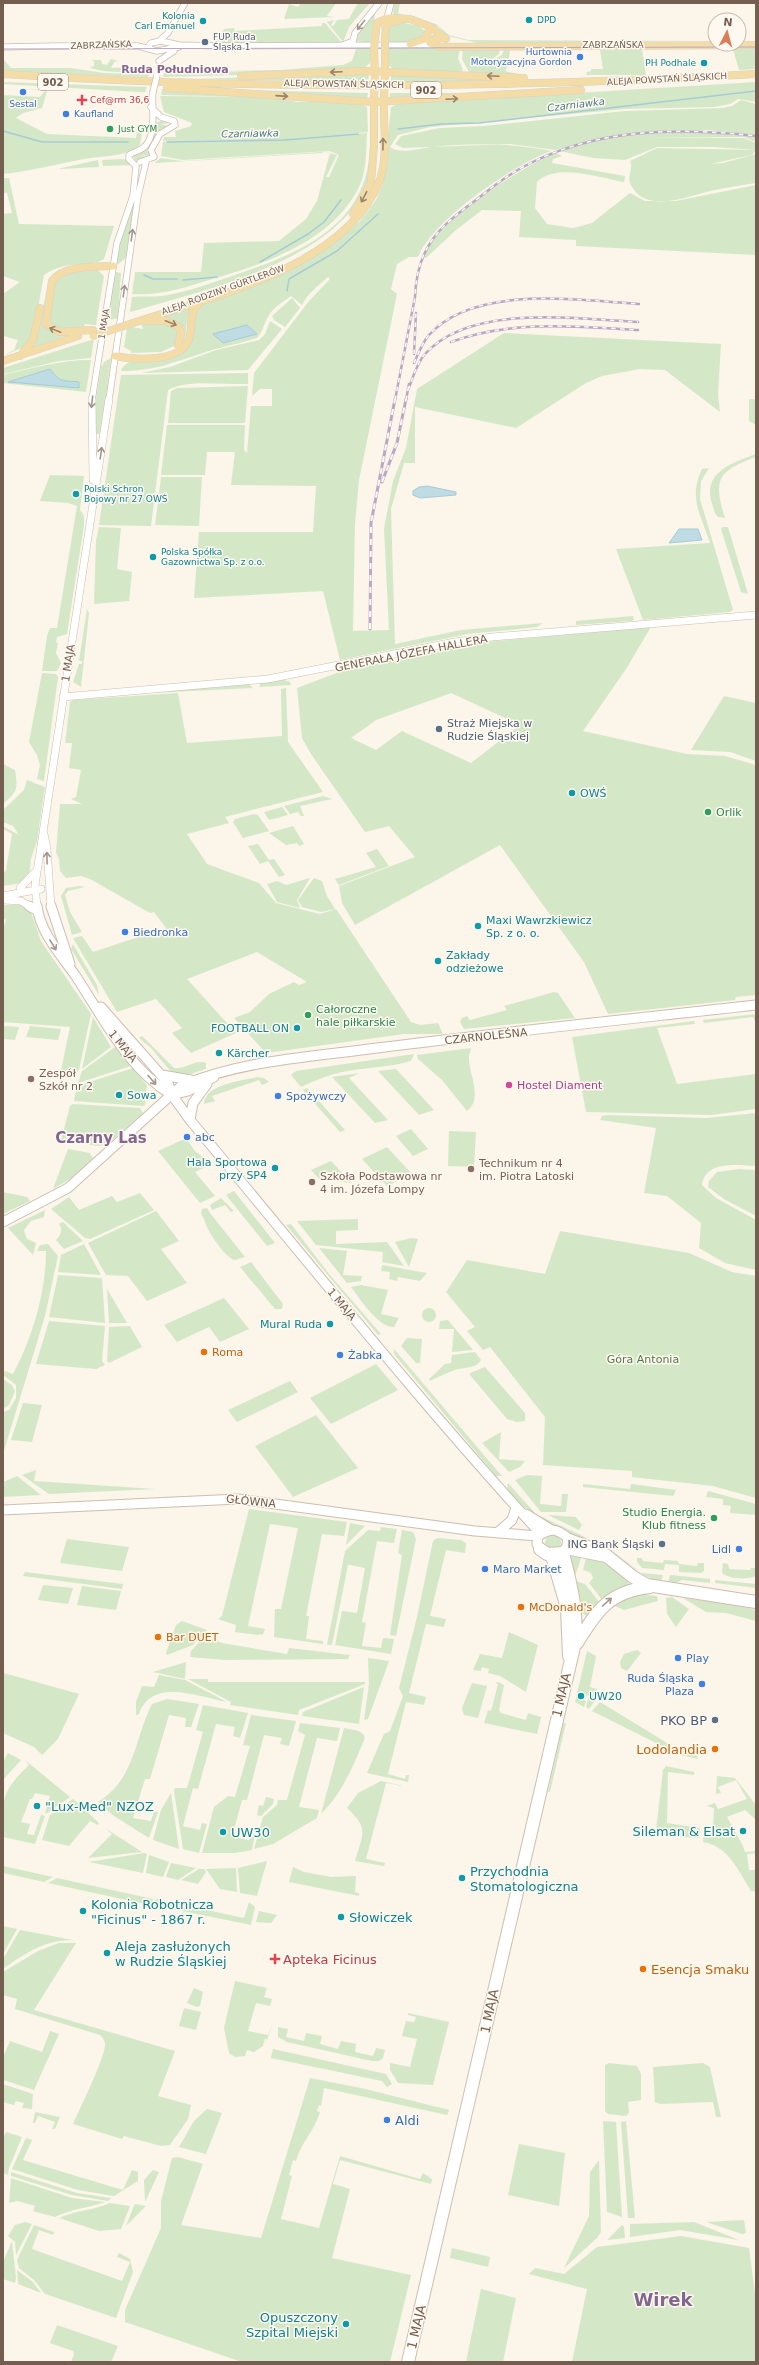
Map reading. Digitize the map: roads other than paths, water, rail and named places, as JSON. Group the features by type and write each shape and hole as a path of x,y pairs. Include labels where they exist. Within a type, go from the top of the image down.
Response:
{"main road":[{"path":"375,25 387,15 426,24 447,42"},
{"path":"385,28 390,22 401,21 418,24 429,30 433,35 432,42"},
{"name":"ALEJA RODZINY GÜRTLERÓW","path":"133,320 265,271 312,248 340,227 360,205 370,183 374,146 373,100 375,74 375,25"},
{"name":"ALEJA RODZINY GÜRTLERÓW","path":"3,361 210,296 266,276 303,259 335,239 356,220 369,205 379,184 383,160 385,28"},
{"path":"410,44 425,39 429,30"},
{"path":"437,32 463,41 496,46"},
{"name":"ZABRZAŃSKA","path":"432,42 447,42 470,46 756,45"},
{"path":"356,72 369,68 374,58"},
{"path":"115,79 356,72 375,74 396,72 541,79 657,80"},
{"name":"ALEJA POWSTAŃ ŚLĄSKICH","path":"3,74 115,79 403,86 518,85 657,80 756,74"},
{"path":"541,79 583,78"},
{"name":"ALEJA POWSTAŃ ŚLĄSKICH","path":"3,79 103,84 402,90 650,85 756,79"},
{"path":"103,84 399,102 588,90"},
{"path":"603,89 650,85"},
{"path":"383,111 390,105 399,102"},
{"path":"93,333 59,332 49,328 45,322 52,282 56,275 75,269 102,267 114,263"},
{"path":"20,356 33,340 45,283 50,274 65,267 102,267 112,274"},
{"path":"116,352 128,357 166,356 180,351 188,340 190,315 194,309 210,296"},
{"path":"114,365 128,357 164,353 175,348 180,338 181,330 171,322 133,320"},
{"name":"ALEJA RODZINY GÜRTLERÓW","path":"3,367 93,333"}],"street":[{"path":"151,47 168,33 185,3"},
{"path":"353,41 355,33 379,3"},
{"name":"ALEJA RODZINY GÜRTLERÓW","path":"375,25 384,3"},
{"name":"ALEJA RODZINY GÜRTLERÓW","path":"385,28 387,15 392,3"},
{"path":"158,59 168,46 168,33"},
{"path":"159,41 168,46 222,46"},
{"path":"342,46 353,41"},
{"path":"353,41 360,46"},
{"path":"151,47 380,46 432,42"},
{"path":"380,46 432,42"},
{"name":"ZABRZAŃSKA","path":"3,47 151,47"},
{"path":"146,162 132,162 129,155 146,145 153,133 151,125 153,122 151,107 157,75 158,59 151,47"},
{"path":"158,59 172,51 186,47"},
{"path":"151,107 160,116 167,119"},
{"path":"153,122 167,119"},
{"name":"1 MAJA","path":"167,119 174,121 175,126 158,136 151,148 154,157 146,162 141,178 44,834 40,844 36,871 35,888 38,912 51,942 75,975 117,1041 159,1087 172,1095 190,1120 373,1341 494,1485 516,1508 538,1537"},
{"name":"1 MAJA","path":"94,492 91,412 118,236 132,196 137,170 132,162"},
{"path":"114,263 129,261"},
{"path":"114,263 127,272"},
{"path":"101,349 108,355 116,352"},
{"path":"98,364 116,352"},
{"name":"GENERAŁA JÓZEFA HALLERA","path":"64,694 274,678 455,642 492,637 756,615"},
{"name":"1 MAJA","path":"44,834 47,844 48,886 56,931 75,975"},
{"path":"20,888 30,880 36,871"},
{"path":"3,896 48,886"},
{"path":"3,891 20,888 35,888"},
{"path":"3,900 21,901 38,912"},
{"name":"1 MAJA","path":"83,988 162,1074 171,1088 172,1095"},
{"name":"CZARNOLEŚNA","path":"172,1095 181,1086 194,1080 258,1064 347,1052 756,1005"},
{"path":"162,1074 177,1079 194,1080"},
{"name":"CZARNOLEŚNA","path":"172,1095 181,1094 210,1081 217,1075"},
{"path":"190,1120 197,1096 210,1081"},
{"path":"3,1222 68,1188 172,1095"},
{"name":"GŁÓWNA","path":"3,1510 232,1498 497,1534 538,1537"},
{"path":"497,1534 512,1520 516,1508"},
{"name":"1 MAJA","path":"408,2362 569,1660 576,1645 576,1607 559,1530 550,1529 516,1508"},
{"path":"550,1529 538,1537 542,1552 563,1549 609,1557 636,1579 654,1586 756,1602"},
{"name":"1 MAJA","path":"563,1549 569,1660"},
{"path":"576,1645 592,1618 610,1599 624,1591 654,1586"}],"water":[{"path":"247,325 257,334 223,343 213,334"},
{"path":"50,369 62,380 79,382 79,388 8,382"},
{"path":"427,486 456,492 456,495 420,498 413,495 413,491 419,487"},
{"path":"679,529 698,529 702,540 669,543"}],"waterway":[{"name":"Czarniawka","path":"398,129 441,124 479,123 756,91"},
{"name":"Czarniawka","path":"3,131 42,142 128,142"},
{"name":"Czarniawka","path":"167,142 285,140 358,134"},
{"path":"260,262 308,234 324,222 341,200"},
{"path":"287,291 289,279 337,251 378,214"},
{"path":"144,275 153,279 177,279"},
{"path":"183,280 217,277"}],"tram line":[{"path":"3,49 756,47"}],"railway":[{"path":"395,400 420,265 425,252 432,240 451,220 499,182 523,167 550,154 579,144 608,138 667,132 726,133 756,136"},
{"path":"414,363 428,336 447,320 471,308 498,302 528,299 587,300 639,304"},
{"path":"414,354 416,313"},
{"path":"408,390 417,367 425,354 445,338 469,327 496,321 555,317 638,322"},
{"path":"451,342 474,335 520,327 567,326 638,330"},
{"path":"406,400 409,384"},
{"path":"370,629 371,523 395,399"},
{"path":"382,482 397,443 406,399"}],"place":[{"name":"DPD","path":"529,20"},
{"name":"Kolonia Carl Emanuel","path":"203,21"},
{"name":"FUP Ruda Śląska 1","path":"205,42"},
{"name":"Hurtownia Motoryzacyjna Gordon","path":"580,57"},
{"name":"PH Podhale","path":"704,63"},
{"name":"Sestal","path":"23,92"},
{"name":"Cef@rm 36,6","path":"82,100"},
{"name":"Kaufland","path":"66,114"},
{"name":"Just GYM","path":"110,129"},
{"name":"Polski Schron Bojowy nr 27 OWŚ","path":"76,494"},
{"name":"Polska Spółka Gazownictwa Sp. z o.o.","path":"153,557"},
{"name":"Straż Miejska w Rudzie Śląskiej","path":"439,729"},
{"name":"OWŚ","path":"572,793"},
{"name":"Orlik","path":"708,812"},
{"name":"Maxi Wawrzkiewicz Sp. z o. o.","path":"478,926"},
{"name":"Biedronka","path":"125,932"},
{"name":"Zakłady odzieżowe","path":"438,961"},
{"name":"Całoroczne hale piłkarskie","path":"308,1015"},
{"name":"FOOTBALL ON","path":"297,1028"},
{"name":"Kärcher","path":"219,1053"},
{"name":"Zespół Szkół nr 2","path":"31,1079"},
{"name":"Hostel Diament","path":"509,1085"},
{"name":"Sowa","path":"119,1095"},
{"name":"Spożywczy","path":"278,1096"},
{"name":"abc","path":"187,1137"},
{"name":"Hala Sportowa przy SP4","path":"275,1168"},
{"name":"Technikum nr 4 im. Piotra Latoski","path":"471,1169"},
{"name":"Szkoła Podstawowa nr 4 im. Józefa Lompy","path":"312,1182"},
{"name":"Mural Ruda","path":"330,1324"},
{"name":"Roma","path":"204,1352"},
{"name":"Żabka","path":"340,1355"},
{"name":"Studio Energia. Klub fitness","path":"714,1518"},
{"name":"ING Bank Śląski","path":"662,1544"},
{"name":"Lidl","path":"739,1549"},
{"name":"Maro Market","path":"485,1569"},
{"name":"McDonald's","path":"521,1607"},
{"name":"Bar DUET","path":"158,1637"},
{"name":"Play","path":"678,1658"},
{"name":"Ruda Śląska Plaza","path":"702,1684"},
{"name":"UW20","path":"581,1696"},
{"name":"PKO BP","path":"715,1720"},
{"name":"Lodolandia","path":"715,1749"},
{"name":"\"Lux-Med\" NZOZ","path":"37,1806"},
{"name":"Sileman & Elsat","path":"743,1831"},
{"name":"UW30","path":"223,1832"},
{"name":"Przychodnia Stomatologiczna","path":"462,1878"},
{"name":"Kolonia Robotnicza \"Ficinus\" - 1867 r.","path":"83,1911"},
{"name":"Słowiczek","path":"341,1917"},
{"name":"Aleja zasłużonych w Rudzie Śląskiej","path":"107,1953"},
{"name":"Apteka Ficinus","path":"275,1959"},
{"name":"Esencja Smaku","path":"643,1969"},
{"name":"Aldi","path":"387,2120"},
{"name":"Opuszczony Szpital Miejski","path":"346,2324"}],"district":[{"name":"Ruda Południowa","path":"175,69"},
{"name":"Czarny Las","path":"101,1138"},
{"name":"Wirek","path":"663,2300"}],"park label":[{"name":"Góra Antonia","path":"643,1359"}]}
